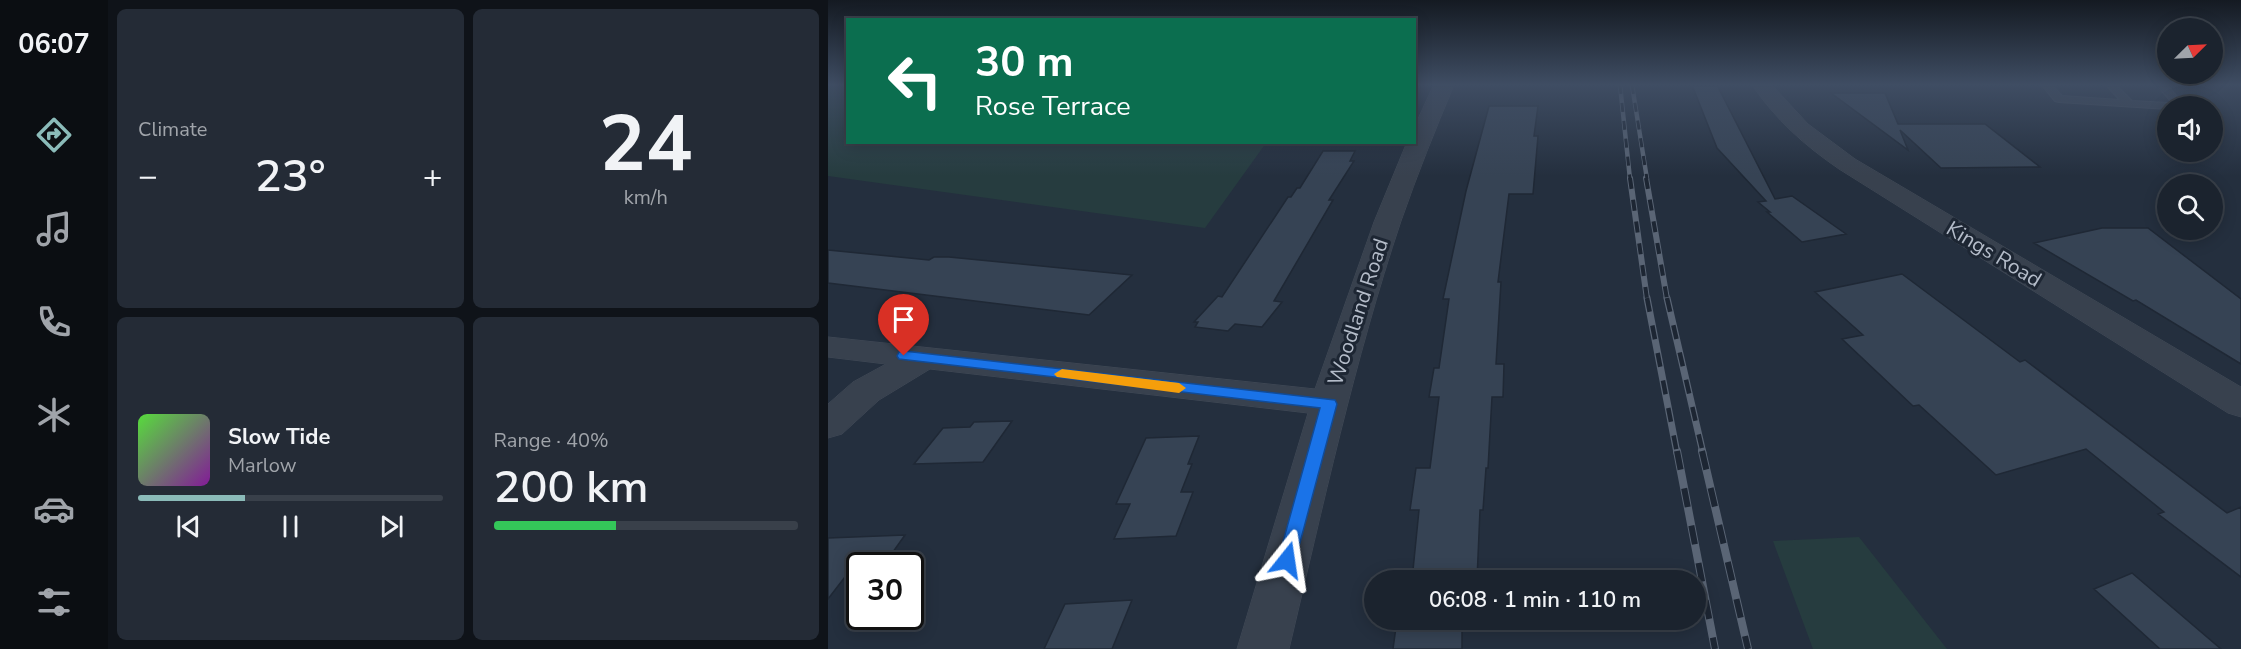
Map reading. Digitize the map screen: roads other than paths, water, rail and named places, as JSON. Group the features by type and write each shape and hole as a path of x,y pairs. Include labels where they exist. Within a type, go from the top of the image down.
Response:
{"street":[{"name":"Woodland Road","path":"1263,649 1329,404 1380,243 1432,115"},
{"name":"Kings Road","path":"1786,115 1797,127 1847,164 2241,404"},
{"path":"828,347 1329,404"},
{"path":"828,425 866,391 924,358"}],"railway":[{"path":"1623,115 1630,179"},
{"path":"1637,115 1647,179"},
{"path":"1630,178 1647,299"},
{"path":"1646,178 1667,299"},
{"path":"1647,298 1677,453"},
{"path":"1667,298 1703,453"},
{"path":"1677,451 1715,649"},
{"path":"1702,451 1748,649"}]}
